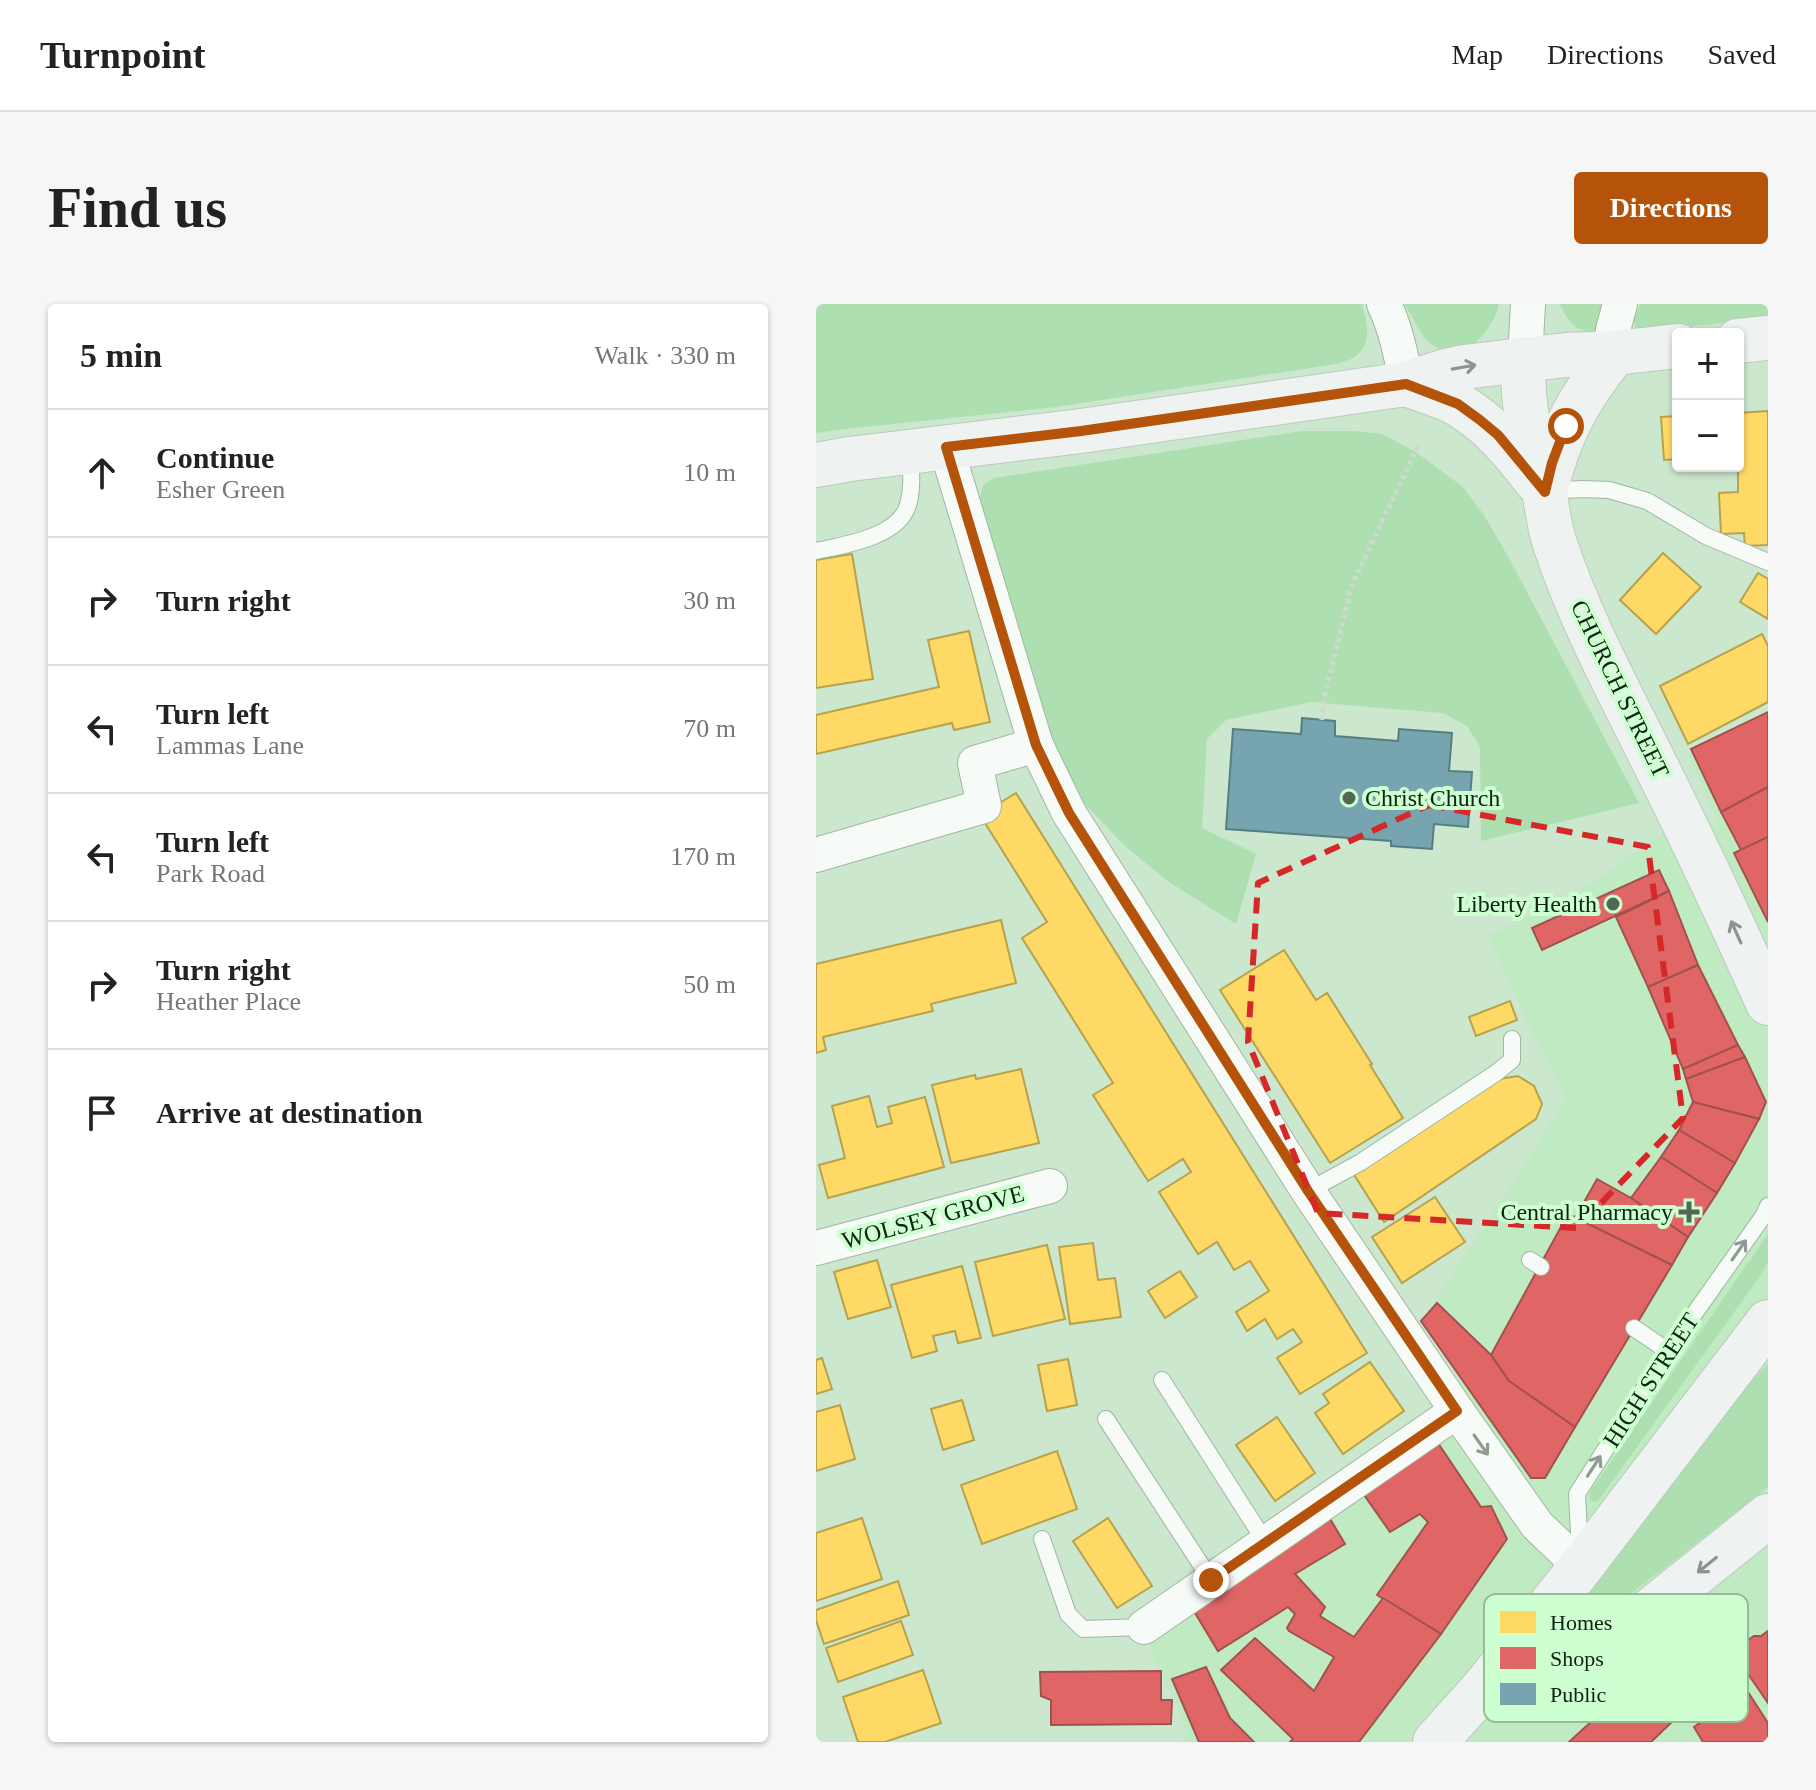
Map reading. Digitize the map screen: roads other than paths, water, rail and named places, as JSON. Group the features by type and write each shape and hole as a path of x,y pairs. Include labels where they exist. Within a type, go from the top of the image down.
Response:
{"main road":[{"path":"1744,340 1768,338"},
{"path":"816,465 1096,429 1406,384 1464,367 1672,347"},
{"path":"1545,492 1566,426 1596,376 1615,353"},
{"name":"CHURCH STREET","path":"1525,359 1523,394 1554,541 1593,640 1699,853 1768,1003"},
{"path":"1406,384 1458,404 1480,420 1498,435 1545,492"},
{"path":"1559,1594 1768,1322"},
{"path":"1671,1594 1768,1516"},
{"path":"1435,1742 1484,1687"}],"street":[{"path":"1384,304 1392,321 1406,384"},
{"path":"1525,359 1528,304"},
{"path":"1615,353 1613,330 1620,304"},
{"path":"928,449 1036,745 1069,813 1308,1191 1457,1411 1537,1525 1581,1567"},
{"path":"816,855 984,806 975,763 1036,745"},
{"name":"WOLSEY GROVE","path":"816,1248 1050,1186"},
{"path":"1144,1627 1457,1411"}],"lane":[{"path":"816,551 855,543 891,527 907,508 912,485 928,449"},
{"path":"1545,492 1609,490 1647,501 1706,536 1768,562"},
{"path":"1308,1191 1361,1162 1496,1073 1512,1060 1512,1039"},
{"name":"HIGH STREET","path":"1581,1567 1577,1494 1668,1351 1768,1206"},
{"path":"1634,1328 1668,1351"},
{"path":"1162,1380 1266,1543"},
{"path":"1106,1419 1211,1580"},
{"path":"1042,1539 1068,1614 1083,1629 1144,1627"}],"place":[{"name":"Christ Church","path":"1349,798"},
{"name":"Liberty Health","path":"1613,904"},
{"name":"Central Pharmacy","path":"1689,1212"}]}
